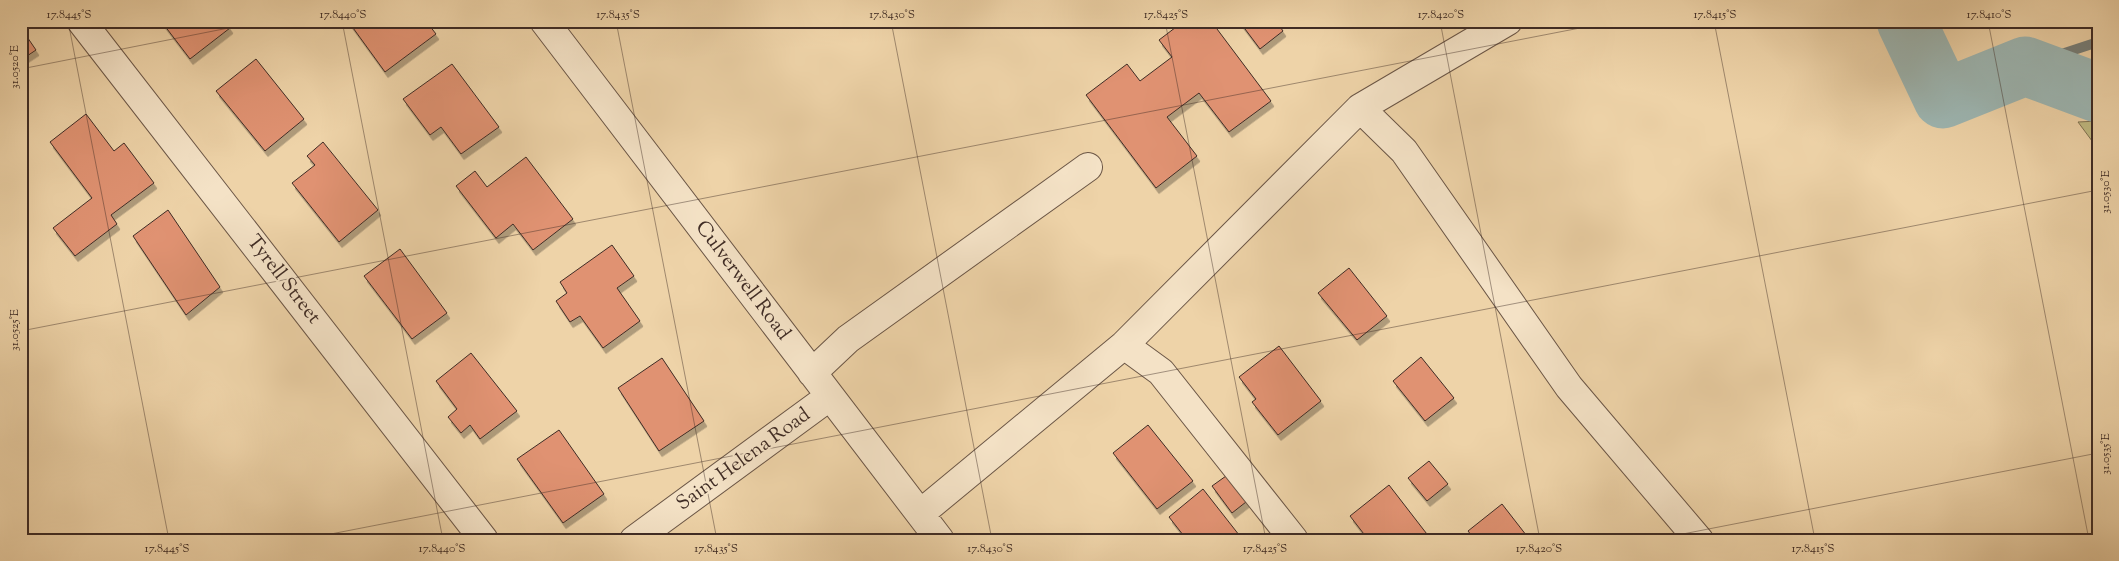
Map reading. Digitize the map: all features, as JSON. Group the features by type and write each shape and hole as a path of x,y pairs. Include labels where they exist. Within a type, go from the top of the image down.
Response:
{"street":[{"name":"Tyrell Street","path":"81,21 484,540"},
{"name":"Culverwell Road","path":"544,21 940,540"},
{"path":"921,513 1124,345 1360,108 1508,21"},
{"path":"1360,108 1404,151 1569,387 1699,540"},
{"path":"812,373 848,339 1088,167"},
{"path":"1124,345 1161,372 1294,540"},
{"name":"Saint Helena Road","path":"634,540 830,397"}],"shaded area":[{"path":"2098,121 2098,149 2078,122"}],"building":[{"path":"161,21 225,21 230,28 190,59"},
{"path":"348,21 426,21 436,34 385,72"},
{"path":"1184,21 1211,21 1271,101 1229,132 1199,93 1167,117 1197,156 1156,188 1086,95 1127,64 1140,81 1172,57 1159,40"},
{"path":"1239,21 1276,21 1283,31 1260,49"},
{"path":"21,28 36,50 21,60"},
{"path":"256,59 304,119 265,151 216,91"},
{"path":"452,64 499,127 461,154 441,127 430,135 403,99"},
{"path":"86,114 114,151 124,143 154,183 111,215 117,224 75,256 53,228 92,198 50,142"},
{"path":"323,142 378,210 339,242 292,183 315,165 307,156"},
{"path":"526,157 573,219 533,250 513,224 496,238 456,186 475,171 487,187"},
{"path":"168,210 220,287 186,315 133,236"},
{"path":"612,245 634,276 617,288 640,321 603,348 580,316 570,322 556,301 567,293 560,282"},
{"path":"400,249 447,313 412,339 364,276"},
{"path":"1349,268 1387,316 1357,340 1318,293"},
{"path":"1279,346 1321,401 1278,435 1252,402 1256,399 1239,377"},
{"path":"471,353 517,411 480,439 470,425 461,433 448,417 457,409 436,381"},
{"path":"1421,357 1454,398 1425,421 1393,381"},
{"path":"662,358 704,421 659,451 618,388"},
{"path":"1148,425 1193,481 1157,509 1113,453"},
{"path":"559,430 604,494 563,523 517,459"},
{"path":"1429,461 1448,484 1427,501 1408,478"},
{"path":"1226,476 1246,502 1232,513 1212,486"},
{"path":"1389,485 1430,538 1428,540 1374,540 1371,536 1367,538 1350,516"},
{"path":"1203,489 1243,540 1187,540 1169,517"},
{"path":"1502,504 1530,540 1475,540 1468,531"}],"waterway":[{"path":"1906,21 1943,99 2025,66 2098,93"},
{"path":"2025,66 2098,42"}]}
